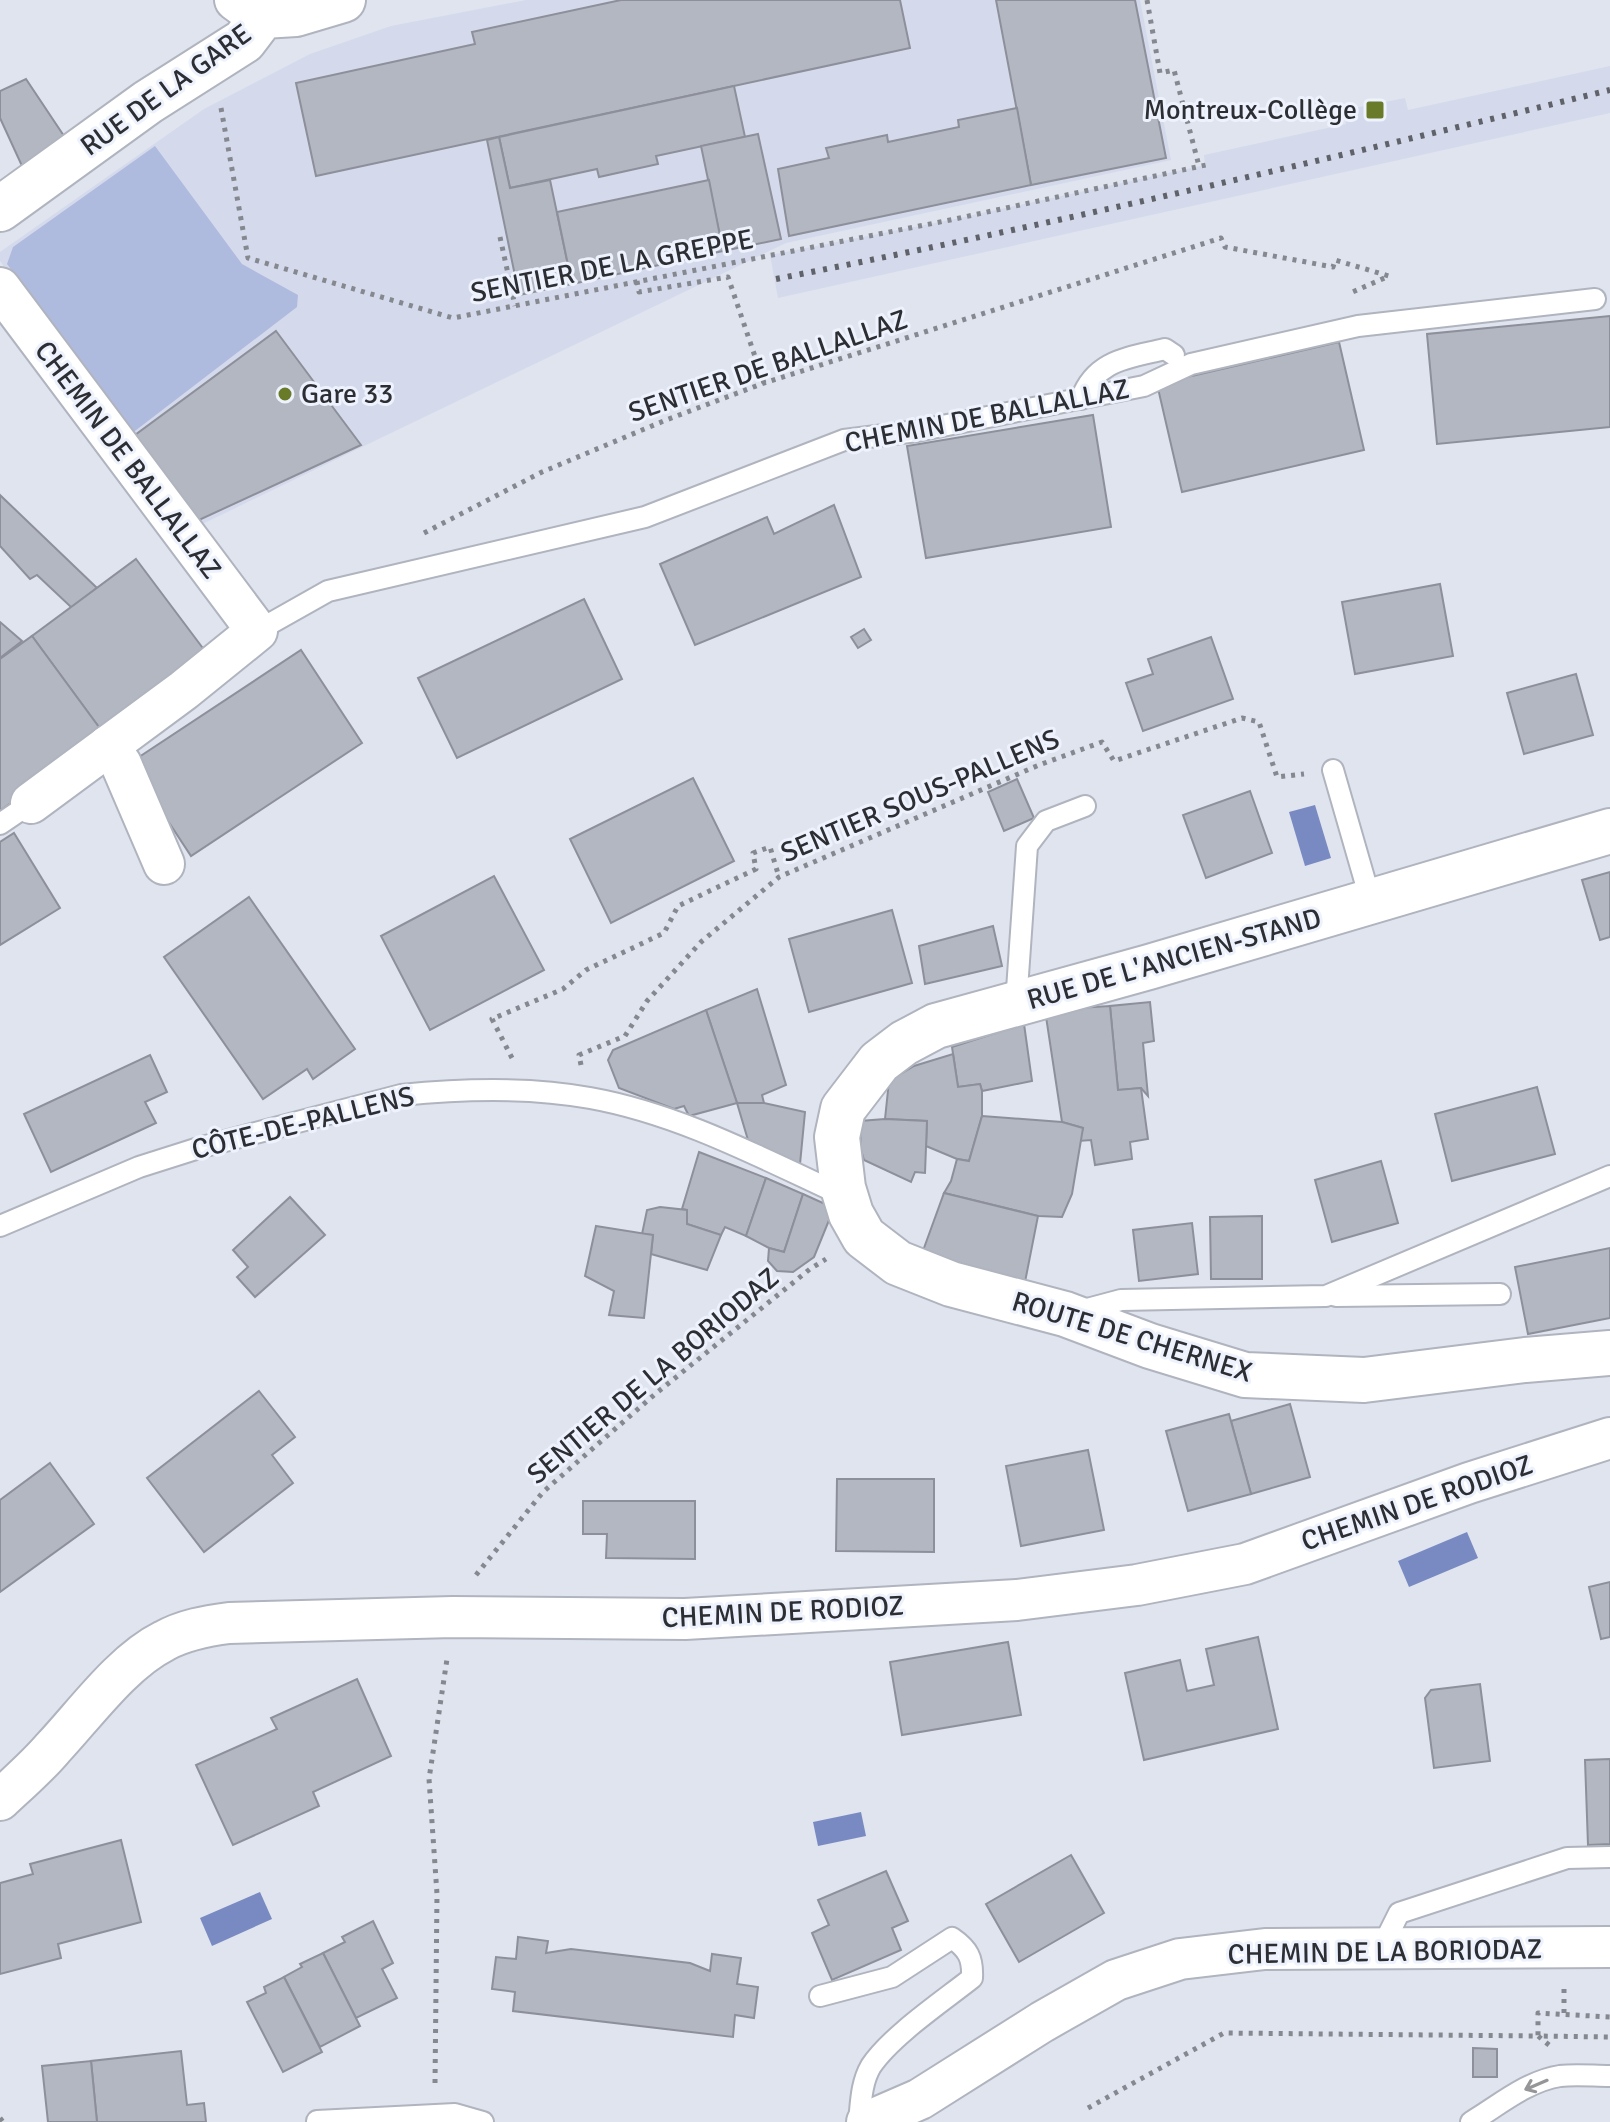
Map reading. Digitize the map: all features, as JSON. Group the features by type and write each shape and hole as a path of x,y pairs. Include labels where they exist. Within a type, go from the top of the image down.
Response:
{"street":[{"name":"RUE DE LA GARE","path":"0,209 148,102 244,41 249,8 296,14 343,0"},
{"name":"CHEMIN DE BALLALLAZ","path":"0,288 257,631 16,814"},
{"path":"108,746 121,764 164,864"},
{"name":"RUE DE L'ANCIEN-STAND","path":"843,1188 837,1137 843,1109 879,1062 904,1043 936,1026 1610,831"},
{"name":"ROUTE DE CHERNEX","path":"843,1188 851,1214 864,1237 898,1263 951,1284 1065,1314 1150,1346 1245,1375 1364,1380 1610,1353"},
{"name":"CHEMIN DE RODIOZ","path":"0,1800 51,1751 114,1680 160,1642 181,1632 229,1623 453,1617 685,1619 1017,1600 1137,1585 1245,1564 1469,1483 1610,1438"},
{"name":"CHEMIN DE LA BORIODAZ","path":"867,2122 920,2099 1042,2022 1116,1980 1180,1959 1265,1949 1610,1947"}],"lane":[{"name":"CHEMIN DE BALLALLAZ","path":"257,631 328,591 645,517 844,440 917,431 1144,386 1191,364 1358,326 1595,299"},
{"path":"1081,399 1093,375 1119,360 1165,349 1174,355"},
{"path":"1333,770 1371,902"},
{"path":"1016,1004 1027,846 1046,821 1085,806"},
{"name":"CÔTE-DE-PALLENS","path":"0,1226 139,1167 202,1147 401,1095 434,1092 522,1092 589,1098 634,1108 698,1130 829,1189 843,1188"},
{"path":"1326,1296 1610,1176"},
{"path":"1065,1314 1121,1300 1500,1294"},
{"path":"1381,1949 1399,1913 1567,1858 1610,1857"},
{"path":"820,1996 892,1977 952,1938 966,1947 973,1963 972,1978 890,2044 871,2066 863,2085 859,2122"},
{"path":"1471,2122 1525,2089 1551,2078 1610,2076"},
{"path":"317,2121 455,2114 483,2122"}],"path":[{"name":"SENTIER DE LA GREPPE","path":"210,114 222,107 248,258 453,318 950,220 1203,166 1174,70 1160,73 1147,0"},
{"path":"500,237 515,306"},
{"name":"SENTIER DE BALLALLAZ","path":"423,534 542,472 764,383 1221,238 1225,247 1333,267 1335,260 1389,276 1337,299"},
{"path":"637,281 639,292 728,277 764,383"},
{"name":"SENTIER SOUS-PALLENS","path":"589,1098 579,1055 625,1036 647,1001 701,942 779,877 1102,742 1114,761 1242,718 1259,722 1277,777 1333,770"},
{"path":"492,1019 563,989 586,970 664,933 678,906 756,869 753,853 770,847 779,877"},
{"name":"SENTIER DE LA BORIODAZ","path":"434,2114 437,1894 429,1779 453,1617 463,1594 488,1557 543,1492 654,1395 810,1269 831,1257"},
{"path":"1088,2108 1224,2033 1538,2036 1538,2013 1610,2017"}],"shaded area":[{"name":"Gare 33","path":"526,0 1140,0 1171,160 786,243 196,527 0,261 0,252 204,109 310,54 391,26"},
{"path":"1610,66 1610,113 778,298 770,255 1205,165 1204,155 1346,124 1345,110 1405,98 1408,110"},
{"path":"155,146 242,264 298,295 297,307 131,434 7,264 13,247"},
{"path":"1315,805 1331,858 1305,866 1289,812"},
{"path":"1467,1532 1478,1558 1409,1587 1398,1561"},
{"path":"861,1812 866,1836 818,1846 813,1822"},
{"path":"260,1892 272,1919 212,1946 200,1918"}],"building":[{"path":"621,0 900,0 910,48 316,176 296,83 475,44 472,32"},
{"path":"996,0 1135,0 1166,158 1031,185"},
{"path":"26,79 64,136 22,166 0,118 0,91"},
{"path":"734,86 745,137 656,156 658,164 599,177 597,169 510,188 499,137"},
{"path":"1017,108 1031,185 789,236 778,169 829,158 826,148 887,135 888,142 959,127 958,120"},
{"path":"758,134 781,239 723,251 701,146"},
{"path":"499,137 510,188 550,180 572,284 519,295 487,140"},
{"path":"709,180 723,251 572,284 557,212"},
{"path":"1610,316 1610,427 1437,444 1427,334"},
{"path":"276,331 361,445 199,520 131,438"},
{"path":"1339,342 1364,450 1182,492 1157,384"},
{"path":"1093,415 1111,527 926,558 907,446"},
{"path":"0,495 97,588 72,608 37,575 30,579 0,546"},
{"path":"834,505 861,577 695,645 660,564 767,517 774,534"},
{"path":"136,559 208,655 104,734 32,636"},
{"path":"1440,584 1453,656 1355,674 1342,602"},
{"path":"584,599 622,679 457,758 418,678"},
{"path":"0,622 22,641 0,658"},
{"path":"864,629 871,640 858,648 851,637"},
{"path":"32,636 104,734 0,811 0,659"},
{"path":"1211,637 1233,699 1143,731 1126,683 1153,674 1148,659"},
{"path":"301,650 362,743 191,856 130,763"},
{"path":"1576,674 1593,735 1524,754 1507,693"},
{"path":"693,778 734,861 611,923 570,839"},
{"path":"1017,779 1034,818 1004,831 988,792"},
{"path":"1250,791 1272,853 1206,878 1183,815"},
{"path":"14,833 60,908 0,945 0,842"},
{"path":"1610,872 1610,937 1600,940 1582,880"},
{"path":"494,876 544,970 430,1030 381,936"},
{"path":"249,897 355,1049 313,1079 307,1069 263,1099 164,957"},
{"path":"892,910 912,983 809,1012 789,939"},
{"path":"993,926 1002,966 925,984 919,946"},
{"path":"757,989 786,1085 762,1095 764,1103 737,1103 706,1010"},
{"path":"1150,1002 1154,1041 1143,1043 1148,1096 1141,1088 1118,1090 1110,1006"},
{"path":"1110,1006 1118,1090 1141,1088 1148,1139 1130,1142 1132,1159 1095,1165 1091,1140 1079,1141 1083,1128 1062,1122 1045,1010"},
{"path":"706,1010 737,1103 689,1116 684,1106 674,1109 619,1088 608,1060 613,1050"},
{"path":"1024,1024 1032,1081 982,1091 980,1084 958,1087 952,1047"},
{"path":"953,1054 958,1087 980,1084 982,1091 982,1116 969,1161 926,1146 927,1121 885,1119 889,1081 914,1066"},
{"path":"150,1055 167,1092 145,1102 156,1123 51,1172 24,1114"},
{"path":"1537,1087 1555,1154 1452,1181 1435,1114"},
{"path":"737,1103 764,1103 805,1112 800,1164 748,1140"},
{"path":"982,1116 1062,1122 1083,1128 1072,1194 1062,1217 1038,1216 944,1193 957,1159 969,1161"},
{"path":"860,1121 927,1121 925,1173 915,1172 911,1182 864,1160"},
{"path":"699,1152 766,1178 746,1236 725,1227 721,1235 687,1224 687,1210 682,1209"},
{"path":"1381,1161 1398,1223 1332,1242 1315,1180"},
{"path":"766,1178 803,1194 784,1252 746,1236"},
{"path":"944,1193 1038,1216 1024,1287 920,1259"},
{"path":"803,1194 834,1208 814,1257 793,1272 777,1271 768,1261 769,1248 784,1252"},
{"path":"290,1197 325,1235 255,1297 237,1277 248,1267 233,1250"},
{"path":"660,1207 687,1210 687,1224 721,1235 707,1270 651,1254 653,1235 642,1234 647,1210"},
{"path":"1262,1216 1262,1279 1211,1279 1210,1217"},
{"path":"1192,1223 1198,1274 1139,1281 1133,1230"},
{"path":"596,1226 653,1235 644,1318 609,1315 614,1291 585,1276"},
{"path":"1610,1248 1610,1318 1528,1334 1515,1267"},
{"path":"259,1391 295,1437 272,1455 293,1483 204,1552 147,1478"},
{"path":"1290,1404 1310,1477 1251,1494 1231,1421"},
{"path":"1229,1414 1251,1494 1188,1511 1166,1431"},
{"path":"1088,1450 1104,1530 1021,1546 1006,1466"},
{"path":"50,1463 94,1524 0,1592 0,1500"},
{"path":"837,1479 934,1479 934,1552 836,1551"},
{"path":"583,1501 695,1501 695,1559 606,1558 607,1534 583,1534"},
{"path":"1610,1582 1610,1637 1601,1639 1589,1587"},
{"path":"1258,1637 1278,1729 1144,1760 1125,1673 1180,1660 1187,1691 1214,1685 1206,1649"},
{"path":"1008,1642 1021,1715 902,1735 890,1662"},
{"path":"357,1679 391,1756 313,1792 319,1806 233,1845 196,1765 277,1729 271,1718"},
{"path":"1480,1684 1490,1761 1434,1768 1425,1698 1431,1690"},
{"path":"1610,1759 1610,1844 1588,1845 1585,1760"},
{"path":"121,1840 141,1922 58,1944 61,1958 0,1974 0,1883 33,1874 30,1864"},
{"path":"1071,1855 1104,1913 1019,1962 986,1904"},
{"path":"886,1871 908,1921 892,1928 901,1950 832,1980 812,1933 829,1925 818,1900"},
{"path":"373,1921 393,1963 382,1969 397,1998 356,2018 323,1953 345,1942 342,1937"},
{"path":"518,1937 548,1941 546,1953 571,1949 690,1963 710,1971 712,1954 741,1958 737,1984 758,1987 754,2018 735,2015 733,2037 513,2011 515,1992 492,1989 496,1957 516,1959"},
{"path":"323,1953 360,2026 320,2047 284,1977 302,1967 300,1964"},
{"path":"284,1977 322,2052 283,2072 247,2002 266,1993 264,1987"},
{"path":"1473,2048 1497,2049 1497,2077 1473,2077"},
{"path":"181,2051 187,2105 204,2103 206,2122 97,2122 91,2061"},
{"path":"91,2061 97,2122 48,2122 42,2066"}],"railway":[{"path":"776,279 1194,189 1610,90"}],"place":[{"name":"Montreux-Collège","path":"1375,110"},
{"name":"Gare 33","path":"285,394"}]}
